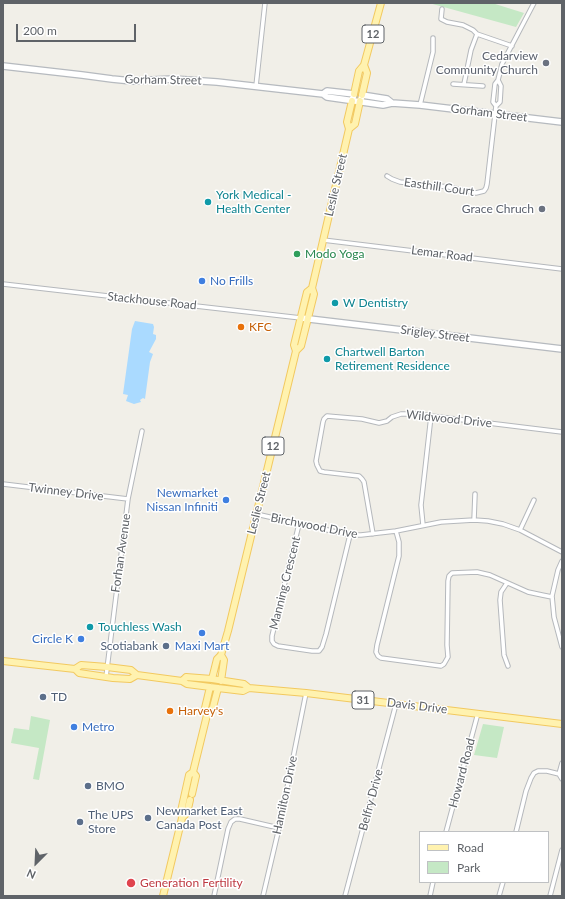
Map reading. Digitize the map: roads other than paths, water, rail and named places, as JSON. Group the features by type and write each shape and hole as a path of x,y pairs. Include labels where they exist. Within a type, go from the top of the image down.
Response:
{"main road":[{"name":"Leslie Street","path":"354,94 359,72 364,65 381,3"},
{"name":"Leslie Street","path":"349,128 354,124 367,73 364,65"},
{"name":"Leslie Street","path":"212,680 217,659 221,655 296,351 294,346 304,318 307,292 312,288 349,128 347,122 352,101"},
{"name":"Leslie Street","path":"221,655 224,660 221,681"},
{"name":"Davis Drive","path":"3,661 75,669 81,665 107,667 131,670 137,676"},
{"name":"Davis Drive","path":"75,669 79,674 130,679 137,676 182,680 187,684 218,688 244,691 248,688 306,693 562,724"},
{"name":"Davis Drive","path":"182,680 186,677 221,681 244,684 248,688"},
{"name":"Leslie Street","path":"163,896 182,818 181,811 189,775 193,772 207,715 205,708 210,687"},
{"name":"Leslie Street","path":"207,715 212,711 218,688"},
{"name":"Leslie Street","path":"182,818 187,813 196,777 193,772"}],"street":[{"path":"256,86 265,3"},
{"path":"496,113 496,106 493,102 495,84 498,80 502,64 534,3"},
{"path":"442,9 441,19 454,24 463,25 473,30 477,34 512,46"},
{"path":"464,84 471,50 477,34"},
{"path":"420,105 434,45 433,38"},
{"name":"Gorham Street","path":"3,66 132,81 188,79 323,94 327,97 352,101 361,98 386,99 392,103 496,113 562,122"},
{"path":"496,106 500,102 501,86 498,80"},
{"path":"453,84 483,86"},
{"name":"Gorham Street","path":"323,94 327,92 354,94 361,98"},
{"name":"Leslie Street","path":"352,101 354,94"},
{"name":"Easthill Court","path":"387,176 400,182 449,187 476,193 484,191 487,184 496,113"},
{"name":"Lemar Road","path":"322,240 562,269"},
{"name":"Stackhouse Road","path":"3,284 304,318"},
{"name":"Srigley Street","path":"304,318 562,349"},
{"name":"Wildwood Drive","path":"373,534 364,482 362,479 358,476 324,472 317,467 316,461 322,428 324,419 327,416 362,419 379,423 401,414 420,414 562,432"},
{"path":"431,416 420,505 424,525 441,522 474,520 488,521 520,530 562,552"},
{"name":"Forhan Avenue","path":"106,676 128,499 142,431"},
{"name":"Twinney Drive","path":"3,484 128,499"},
{"path":"474,520 475,494"},
{"path":"520,530 534,500"},
{"name":"Birchwood Drive","path":"256,514 350,535 396,531 424,525"},
{"name":"Manning Crescent","path":"300,524 272,636 272,641 278,646 312,652 318,651 322,647 350,535"},
{"path":"396,531 399,542 399,556 377,645 376,652 381,658 441,666 444,664 448,656 448,581 449,576 452,573 477,572 490,575 528,592 552,597"},
{"path":"562,561 558,570 552,597 554,617 562,647"},
{"path":"507,583 501,592 500,600 504,655 508,666"},
{"name":"Leslie Street","path":"210,687 212,680"},
{"name":"Leslie Street","path":"218,688 221,681"},
{"name":"Hamilton Drive","path":"263,896 279,828 306,693"},
{"name":"Belfry Drive","path":"345,896 396,704"},
{"name":"Howard Road","path":"446,831 478,713"},
{"path":"562,763 559,774 562,779"},
{"path":"516,831 526,791 534,773 538,771 559,774"},
{"path":"214,896 228,829 231,822 235,819 240,819 279,828"},
{"path":"550,896 562,850"},
{"path":"430,896 433,883"},
{"path":"499,896 503,883"}],"water":[{"path":"135,321 153,324 153,334 156,335 156,339 149,352 153,354 150,362 145,399 143,398 140,400 141,402 134,404 126,401 128,395 123,394 132,329"}],"place":[{"name":"Cedarview Community Church","path":"546,63"},
{"name":"York Medical - Health Center","path":"208,202"},
{"name":"Grace Chruch","path":"542,209"},
{"name":"Modo Yoga","path":"297,254"},
{"name":"No Frills","path":"202,281"},
{"name":"W Dentistry","path":"335,303"},
{"name":"KFC","path":"241,327"},
{"name":"Chartwell Barton Retirement Residence","path":"327,359"},
{"name":"Newmarket Nissan Infiniti","path":"226,500"},
{"name":"Touchless Wash","path":"90,627"},
{"name":"Maxi Mart","path":"202,633"},
{"name":"Circle K","path":"81,639"},
{"name":"Scotiabank","path":"166,646"},
{"name":"TD","path":"43,697"},
{"name":"Harvey's","path":"170,711"},
{"name":"Metro","path":"74,727"},
{"name":"BMO","path":"88,786"},
{"name":"Newmarket East Canada Post","path":"148,818"},
{"name":"The UPS Store","path":"80,822"},
{"name":"Generation Fertility","path":"131,883"}]}
